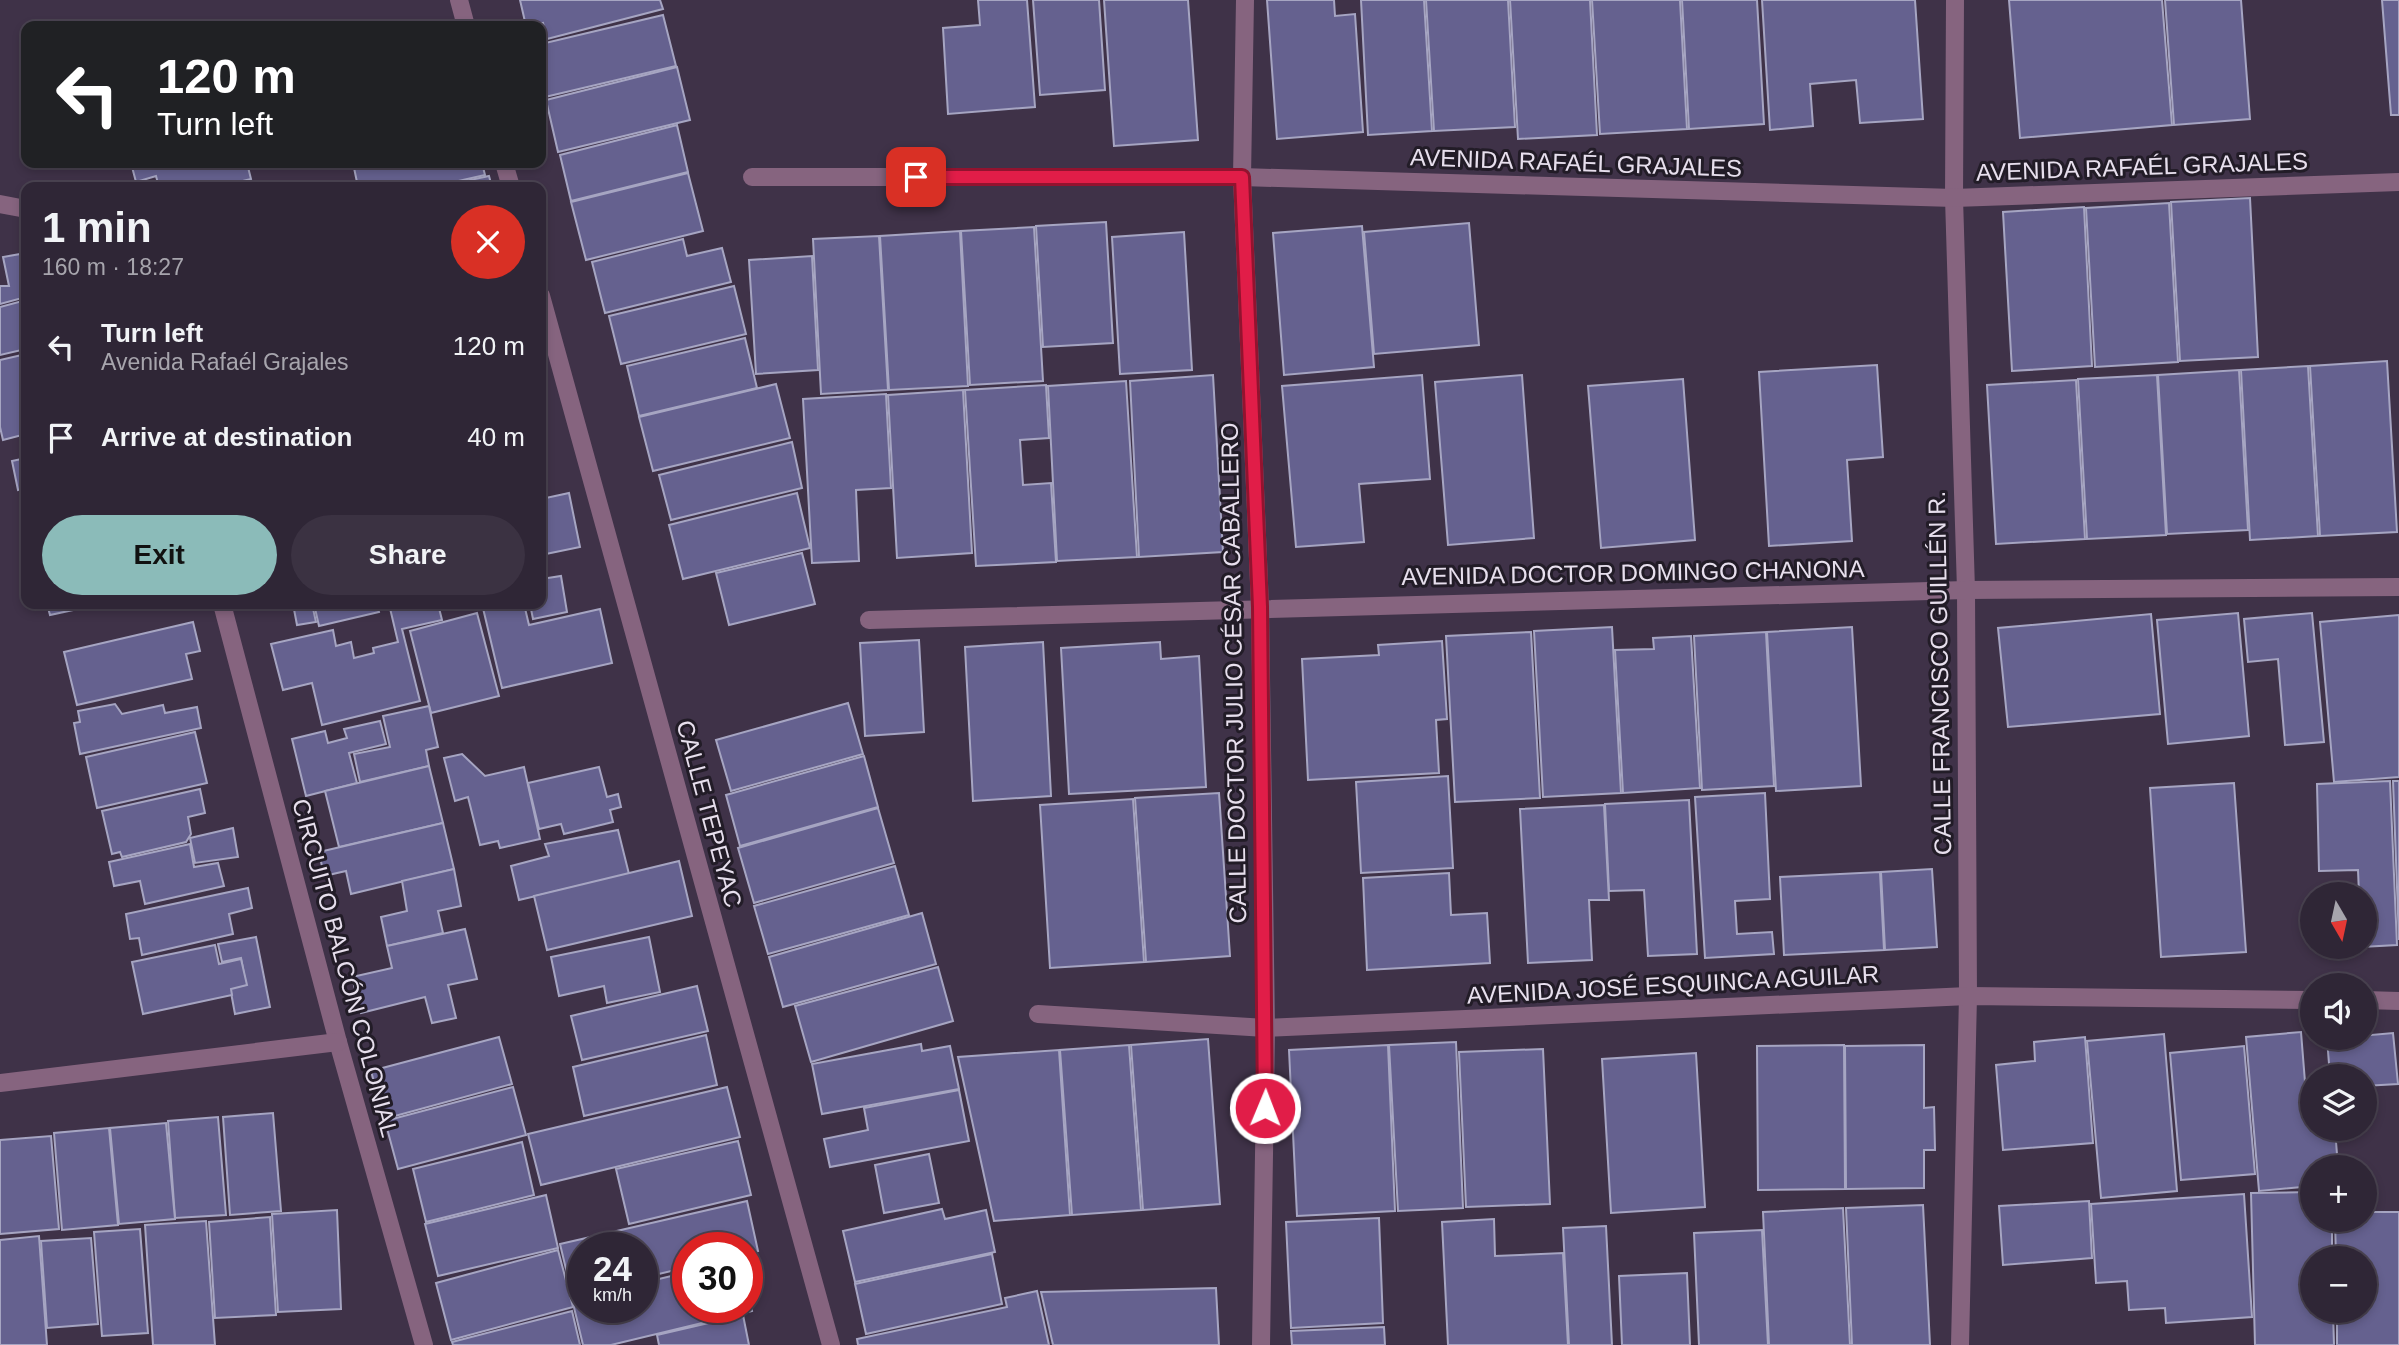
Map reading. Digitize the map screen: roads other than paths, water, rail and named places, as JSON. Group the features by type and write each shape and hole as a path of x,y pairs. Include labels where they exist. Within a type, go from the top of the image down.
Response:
{"street":[{"path":"459,0 465,21"},
{"name":"CALLE DOCTOR JULIO CÉSAR CABALLERO","path":"1245,0 1242,177 1260,607 1266,1028 1261,1345"},
{"name":"CALLE FRANCISCO GUILLÉN R.","path":"1955,0 1954,198 1966,590 1968,996 1960,1345"},
{"name":"AVENIDA RAFAÉL GRAJALES","path":"752,177 1242,177 1954,198 2399,182"},
{"path":"0,204 21,208"},
{"name":"CALLE TEPEYAC","path":"546,314 831,1345"},
{"name":"AVENIDA DOCTOR DOMINGO CHANONA","path":"869,620 1260,607 1966,590 2399,587"},
{"name":"CIRCUITO BALCÓN COLONIAL","path":"223,609 338,1042 424,1345"},
{"name":"AVENIDA JOSÉ ESQUINCA AGUILAR","path":"1038,1014 1266,1028 1968,996 2300,1000"},
{"path":"2377,1000 2399,1001"},
{"path":"0,1083 338,1042"}]}
